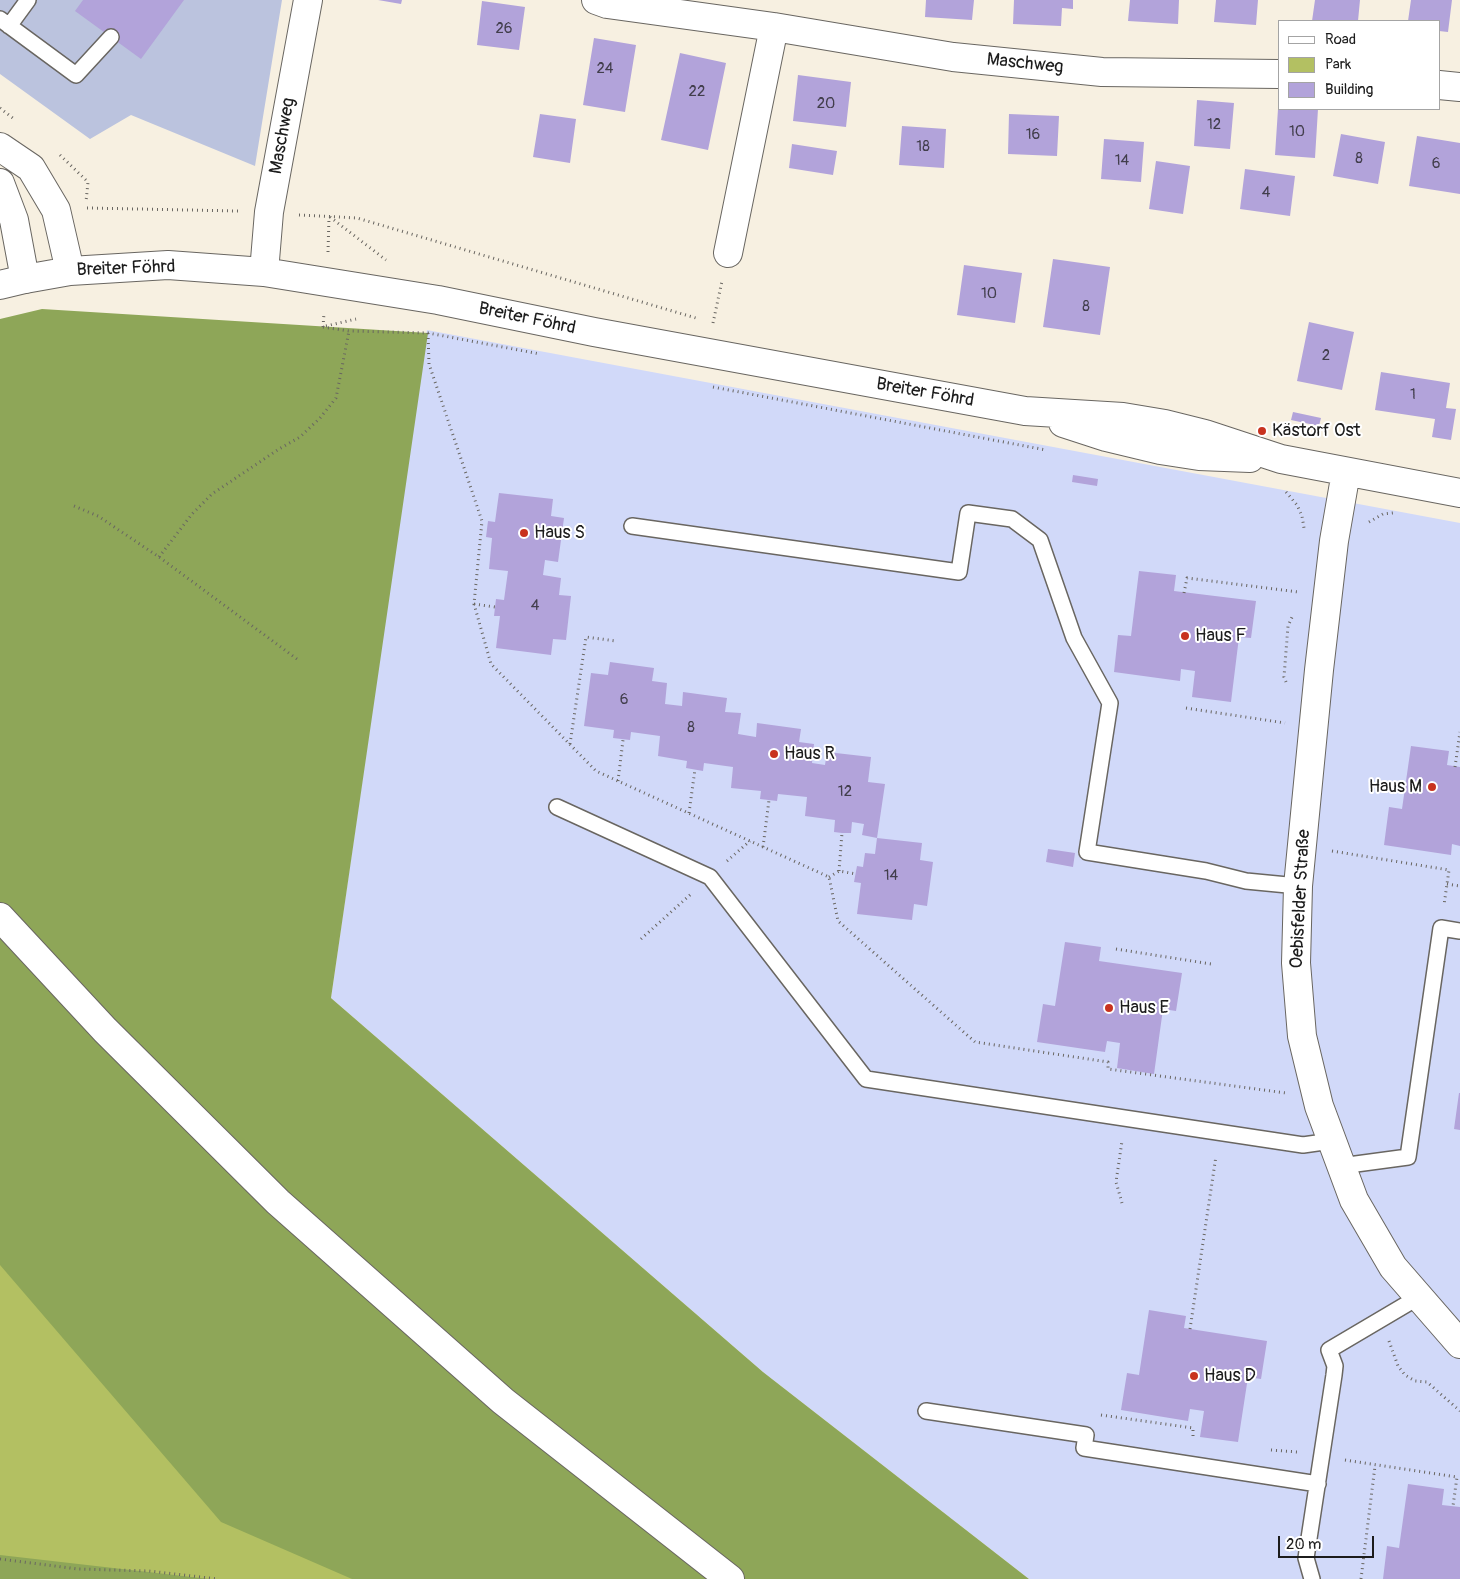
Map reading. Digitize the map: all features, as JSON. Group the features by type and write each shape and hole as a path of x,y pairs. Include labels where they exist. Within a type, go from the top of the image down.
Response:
{"street":[{"name":"Maschweg","path":"264,272 269,212 308,0"},
{"name":"Maschweg","path":"596,0 607,4 774,28 953,57 1102,72 1278,74"},
{"path":"728,253 774,28"},
{"path":"1440,85 1460,87"},
{"path":"0,146 31,168 56,210 70,271"},
{"path":"0,183 14,220 12,282"},
{"name":"Breiter Föhrd","path":"12,282 70,271 168,265 264,272 438,300 594,332 1026,412 1106,437 1160,450 1199,456 1281,459 1460,493"},
{"name":"Oebisfelder Straße","path":"1346,472 1334,541 1314,717 1298,886 1296,964 1302,1036 1319,1106 1354,1200 1372,1235 1392,1267 1417,1298 1460,1344"},
{"path":"0,918 105,1030 278,1202 504,1401 730,1579"}],"lane":[{"path":"28,0 5,23 76,74 111,37"},
{"path":"632,526 959,572 968,513 1012,519 1040,540 1074,638 1110,703 1087,852 1206,871 1246,881 1298,886"},
{"path":"557,808 710,877 866,1079 1303,1145 1331,1141"},
{"path":"1341,1166 1408,1157 1440,928 1460,931"},
{"path":"1312,1579 1306,1558 1335,1366 1330,1350 1417,1298"},
{"path":"926,1411 1086,1435 1084,1448 1318,1484"}],"path":[{"path":"86,208 269,212 357,218 723,325"},
{"path":"713,323 728,253"},
{"path":"323,327 349,331 428,333 545,356"},
{"path":"159,556 178,531 212,494 300,437 320,418 336,398 349,331"},
{"path":"428,333 429,364 482,521 474,604 491,664 596,771 829,877"},
{"path":"711,387 1052,450"},
{"path":"1281,490 1292,498 1297,505 1302,516 1304,538"},
{"path":"74,506 98,516 159,556 297,659"},
{"path":"482,528 487,529"},
{"path":"1184,593 1187,578 1299,592"},
{"path":"1298,599 1300,583"},
{"path":"474,604 495,607"},
{"path":"1289,689 1284,677 1288,626 1294,613"},
{"path":"570,744 586,637 616,641"},
{"path":"1186,708 1287,723"},
{"path":"1288,714 1288,732"},
{"path":"1455,766 1460,732"},
{"path":"618,781 623,740"},
{"path":"689,814 695,769"},
{"path":"763,847 769,800"},
{"path":"839,871 842,833"},
{"path":"1329,850 1449,870 1440,928"},
{"path":"829,877 839,871 856,874"},
{"path":"829,877 838,921 975,1042 1108,1062 1108,1069 1288,1094 1286,1084"},
{"path":"1447,884 1460,886"},
{"path":"1116,949 1211,964"},
{"path":"1122,1203 1116,1182 1126,1118"},
{"path":"1190,1329 1220,1132"},
{"path":"1379,1320 1398,1366 1405,1375 1415,1381 1427,1382 1460,1410"},
{"path":"1099,1414 1193,1428 1192,1439 1201,1440"},
{"path":"1270,1450 1457,1477 1453,1506"},
{"path":"1361,1579 1375,1466"},
{"path":"0,1559 78,1569 149,1571 218,1579"}],"shaded area":[{"path":"0,0 282,0 255,166 131,115 90,139 0,74"},
{"path":"427,330 1460,523 1460,1579 1029,1579 763,1372 331,998"}],"green space":[{"path":"42,309 428,333 331,998 763,1372 1029,1579 352,1579 221,1522 0,1265 0,319"},
{"path":"0,980 680,1579 0,1579"},
{"path":"0,1555 209,1579 0,1579"}],"building":[{"path":"83,0 184,0 141,59 75,11"},
{"path":"378,0 402,0 401,4"},
{"path":"926,0 974,0 972,20 925,17"},
{"path":"1014,0 1073,0 1073,9 1062,8 1061,26 1013,24"},
{"path":"1130,0 1179,0 1178,24 1128,21"},
{"path":"1216,0 1258,0 1256,25 1214,22"},
{"path":"1315,0 1360,0 1358,20 1312,20"},
{"path":"1411,0 1452,0 1448,32 1440,31 1440,20 1408,20"},
{"path":"482,1 525,7 519,50 477,45"},
{"path":"594,38 636,45 625,112 583,105"},
{"path":"680,53 726,63 708,150 661,140"},
{"path":"798,75 851,82 846,127 793,121"},
{"path":"1197,100 1234,103 1230,149 1194,146"},
{"path":"1278,109 1318,110 1315,158 1275,155"},
{"path":"540,114 576,119 570,163 533,157"},
{"path":"1009,114 1059,116 1057,156 1008,154"},
{"path":"902,126 946,129 944,168 899,165"},
{"path":"1341,134 1385,142 1378,184 1333,176"},
{"path":"1417,136 1460,143 1460,194 1409,186"},
{"path":"1104,139 1144,142 1141,182 1101,179"},
{"path":"792,144 837,151 833,175 789,168"},
{"path":"1156,161 1190,166 1183,214 1149,209"},
{"path":"1245,169 1295,176 1290,216 1240,209"},
{"path":"1053,259 1110,267 1100,335 1043,327"},
{"path":"964,265 1022,273 1015,323 957,315"},
{"path":"1309,322 1354,332 1342,390 1297,381"},
{"path":"1381,372 1450,383 1446,408 1456,409 1451,440 1432,437 1435,419 1375,410"},
{"path":"1293,412 1321,418 1319,426 1291,420"},
{"path":"1073,475 1098,479 1097,486 1072,482"},
{"path":"499,493 553,499 551,516 564,518 558,562 545,560 543,575 561,578 559,595 571,596 566,640 553,639 551,655 496,648 500,616 494,616 496,599 504,600 508,571 489,569 492,538 486,537 488,521 495,522"},
{"name":"Haus F","path":"1139,571 1176,575 1174,591 1256,601 1251,638 1239,637 1231,702 1192,697 1195,671 1181,669 1180,681 1114,672 1118,635 1131,636"},
{"path":"610,662 654,668 652,681 667,683 665,704 682,706 683,692 727,698 725,712 741,713 738,734 756,737 757,723 801,729 799,742 814,744 812,763 825,765 827,752 871,757 868,782 885,784 877,838 862,835 864,824 852,822 851,833 834,832 835,820 805,816 807,797 778,794 777,801 760,799 761,791 731,788 733,767 704,763 703,771 686,768 687,761 658,756 660,736 631,732 630,740 613,738 614,730 584,726 591,673 608,675"},
{"name":"Haus M","path":"1411,746 1449,751 1447,765 1460,767 1460,846 1452,844 1451,855 1384,845 1389,807 1402,809"},
{"path":"877,838 922,843 920,860 933,862 927,906 914,904 912,920 857,914 861,883 854,882 857,866 863,867 865,853 875,854"},
{"path":"1048,849 1075,853 1073,867 1046,862"},
{"name":"Haus E","path":"1065,942 1101,947 1099,961 1182,973 1176,1011 1163,1009 1154,1074 1117,1068 1120,1043 1107,1041 1105,1052 1037,1042 1043,1004 1055,1006"},
{"path":"1460,1093 1460,1130 1454,1129"},
{"name":"Haus D","path":"1149,1310 1186,1316 1184,1328 1267,1341 1261,1379 1248,1377 1238,1442 1200,1437 1204,1411 1190,1409 1188,1421 1121,1410 1127,1373 1139,1375"},
{"path":"1408,1484 1444,1489 1442,1505 1460,1507 1460,1579 1383,1579 1387,1546 1399,1548"}],"place":[{"name":"Kästorf Ost","path":"1262,431"},
{"name":"Haus S","path":"524,533"},
{"name":"Haus F","path":"1185,636"},
{"name":"Haus R","path":"774,754"},
{"name":"Haus M","path":"1432,787"},
{"name":"Haus E","path":"1109,1008"},
{"name":"Haus D","path":"1194,1376"}]}
